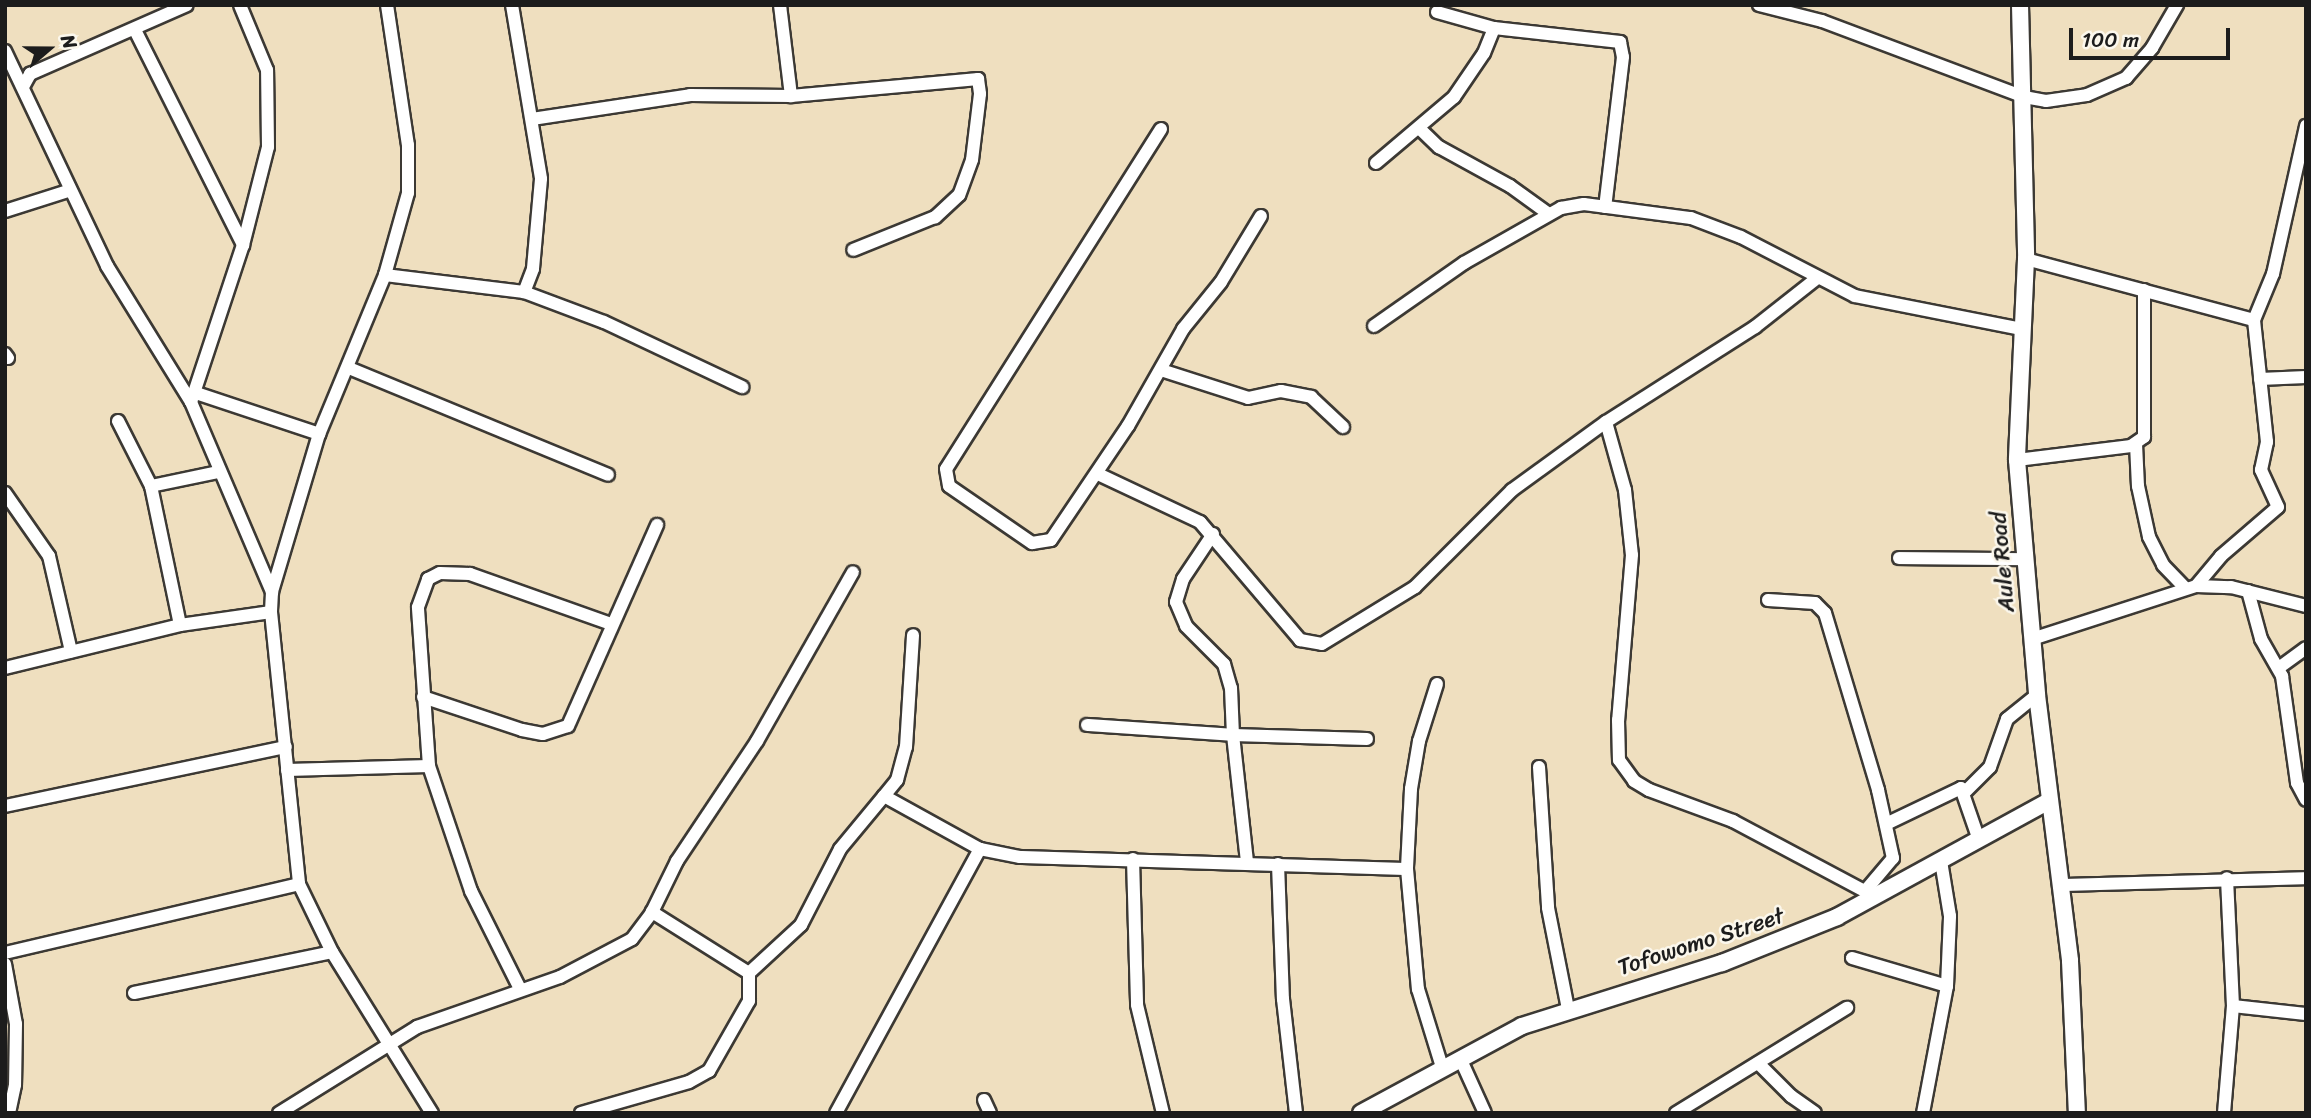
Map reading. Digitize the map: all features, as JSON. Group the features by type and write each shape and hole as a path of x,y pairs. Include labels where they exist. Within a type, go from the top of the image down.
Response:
{"street":[{"path":"24,85 30,74 187,5"},
{"path":"193,398 243,245 268,147 270,94 259,44 240,5"},
{"path":"387,5 408,145 408,193 385,275 320,434 272,592 271,612 299,884 332,952 391,1042 432,1113"},
{"path":"512,5 520,74 532,119 541,178 535,257 524,292"},
{"path":"780,5 790,96"},
{"path":"1759,5 1822,21 2024,97 2046,101 2087,95 2126,78 2152,48 2177,5"},
{"name":"Aule Road","path":"2020,5 2026,260 2017,460 2037,695 2070,961 2077,1113"},
{"path":"1437,12 1494,28 1620,42 1623,57 1605,206"},
{"path":"1376,163 1419,128 1471,75 1494,28"},
{"path":"135,30 243,245"},
{"path":"5,51 24,85 68,191 147,337 193,398 218,472 272,592"},
{"path":"532,119 690,95 790,96 973,78 980,83 972,160 959,195 935,217 853,250"},
{"path":"2190,587 2278,507 2261,470 2267,442 2254,320 2273,274 2306,126"},
{"path":"1419,128 1439,147 1510,186 1549,214"},
{"path":"1161,129 1017,351 944,475 949,486 1041,545 1051,540 1098,474 1183,329 1221,282 1261,216"},
{"path":"5,211 68,191"},
{"path":"1374,326 1464,263 1549,214 1571,205 1605,206 1691,218 1719,227 1816,279 1881,303 2021,329"},
{"path":"2026,260 2254,320"},
{"path":"385,275 524,292 604,322 742,387"},
{"path":"1098,474 1181,511 1213,534 1300,640 1322,644 1415,587 1512,490 1606,422 1755,327 1816,279"},
{"path":"2017,460 2136,444 2144,437 2144,290"},
{"path":"349,368 608,475"},
{"path":"1161,370 1248,398 1281,391 1311,397 1343,427"},
{"path":"2260,379 2306,377"},
{"path":"193,398 320,434"},
{"path":"118,421 151,486 180,625"},
{"path":"1606,422 1625,490 1632,555 1618,720 1619,760 1634,781 1649,790 1733,821 1870,893 1893,862 1886,824 1823,608 1768,600"},
{"path":"2136,444 2138,486 2149,537 2163,565 2190,587"},
{"path":"151,486 218,472"},
{"path":"5,493 49,556 71,651"},
{"path":"424,697 522,730 555,733 568,726 578,712 611,624 657,525"},
{"path":"1213,534 1183,579 1176,602 1186,626 1224,664 1231,688 1233,735 1247,861"},
{"path":"1899,558 2025,559"},
{"path":"279,1113 391,1042 436,1018 520,989 616,950 632,939 652,912 677,861 757,741 853,572"},
{"path":"520,989 471,891 429,765 418,607 428,579 440,573 470,574 611,624"},
{"path":"2032,639 2190,587 2248,591 2306,606"},
{"path":"2248,591 2261,639 2280,667 2297,783 2306,800"},
{"path":"5,668 180,625 271,612"},
{"path":"749,973 801,925 840,849 884,796 903,764 913,635"},
{"path":"2280,667 2306,648"},
{"path":"1437,684 1415,765 1407,869 1418,989 1441,1067"},
{"path":"1886,824 1949,792 1966,791 1990,767 2007,719 2037,695"},
{"path":"1087,725 1233,735 1367,739"},
{"path":"5,806 286,747"},
{"path":"287,770 429,765"},
{"path":"1539,767 1550,926 1568,1009"},
{"path":"1966,791 1979,840"},
{"path":"884,796 980,849 1033,858 1247,861 1407,869"},
{"name":"Tofowomo Street","path":"1361,1113 1441,1067 1568,1009 1723,963 1825,922 1870,893 1941,861 2049,801"},
{"path":"836,1113 980,849"},
{"path":"1133,859 1137,1005 1163,1113"},
{"path":"1923,1113 1947,986 1950,916 1941,861"},
{"path":"1278,864 1283,999 1296,1113"},
{"path":"2061,885 2227,878 2306,878"},
{"path":"2224,1113 2233,1006 2227,878"},
{"path":"5,953 299,884"},
{"path":"652,912 749,973"},
{"path":"134,993 332,952"},
{"path":"1852,958 1947,986"},
{"path":"5,964 16,1034 9,1113"},
{"path":"581,1113 605,1109 689,1082 709,1071 745,1011 751,992 749,973"},
{"path":"2233,1006 2306,1014"},
{"path":"1676,1113 1847,1008"},
{"path":"1460,1058 1485,1113"},
{"path":"1758,1063 1791,1096 1815,1113"},
{"path":"984,1100 990,1113"}]}
